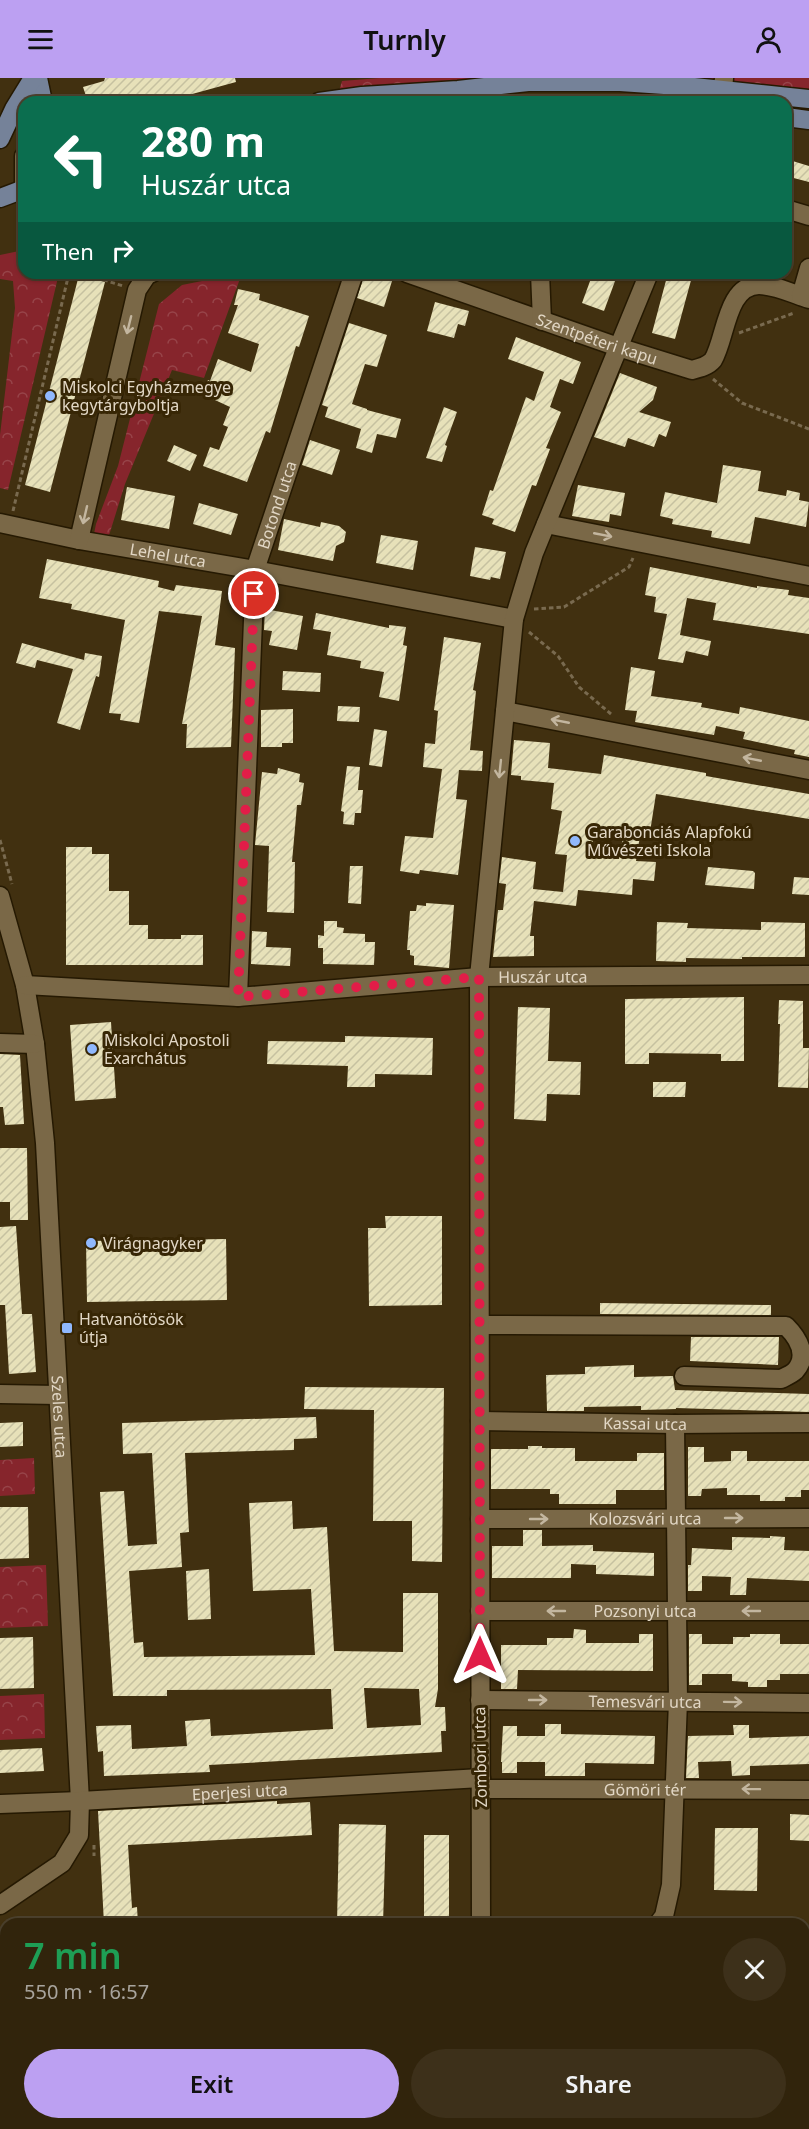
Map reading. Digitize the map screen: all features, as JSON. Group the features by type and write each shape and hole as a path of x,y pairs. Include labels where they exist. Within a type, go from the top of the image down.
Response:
{"main road":[{"path":"36,78 41,96"},
{"path":"23,96 36,78"},
{"path":"362,96 528,82 620,82 781,96"},
{"path":"792,97 809,99"},
{"path":"0,139 18,103"},
{"path":"792,118 809,120"},
{"path":"0,198 18,191"}],"street":[{"path":"33,96 36,78"},
{"path":"792,211 809,216"},
{"path":"703,367 712,361 741,281 771,287 804,301 809,268"},
{"path":"79,540 137,290 144,279"},
{"name":"Botond utca","path":"238,997 255,570 352,279"},
{"name":"Szentpéteri kapu","path":"424,279 618,347 692,370 703,367"},
{"path":"540,279 542,321"},
{"name":"Zombori utca","path":"481,1918 479,977 514,619 534,553 646,279"},
{"name":"Lehel utca","path":"5,524 79,540 255,570 514,619"},
{"path":"546,524 809,576"},
{"path":"506,711 809,770"},
{"name":"Szeles utca","path":"0,896 7,941 25,985 35,1044 45,1143 80,1801 79,1835 62,1863 0,1905"},
{"name":"Huszár utca","path":"25,985 238,997 479,977 809,975"},
{"path":"0,1043 35,1044"},
{"path":"480,1324 786,1326 800,1341 802,1357 795,1371 781,1379 684,1376"},
{"path":"0,1394 57,1395"},
{"name":"Kassai utca","path":"480,1420 675,1424 809,1423"},
{"path":"662,1918 671,1885 678,1701 675,1424"},
{"name":"Kolozsvári utca","path":"480,1519 809,1518"},
{"name":"Pozsonyi utca","path":"480,1611 809,1611"},
{"name":"Temesvári utca","path":"480,1700 809,1703"},
{"name":"Eperjesi utca","path":"0,1804 481,1783"},
{"name":"Gömöri tér","path":"481,1783 674,1789 809,1790"}],"path":[{"path":"5,524 67,279"},
{"path":"101,279 137,290"},
{"path":"721,338 756,328 804,301"},
{"path":"703,367 714,381 742,403 809,429"},
{"path":"628,735 610,713 579,687 558,656 514,619 531,610 564,607 629,567 640,542"}],"green space":[{"path":"380,78 491,78 338,96 342,81"},
{"path":"694,78 809,78 809,96"},
{"path":"18,251 18,279 58,279 8,490 0,488 0,435 15,308 13,281 0,279 0,255"},
{"path":"212,279 240,279 204,378 172,370 125,484 106,545 94,534 96,524 118,466 159,304 182,285"},
{"path":"34,1458 35,1494 0,1496 0,1460"},
{"path":"46,1565 48,1626 0,1628 0,1567"},
{"path":"44,1694 45,1738 0,1740 0,1696"}],"building":[{"path":"105,78 235,78 236,82 185,96 86,96 83,87 104,81"},
{"path":"792,161 809,166 809,182 792,178"},
{"path":"78,279 105,282 50,492 25,485"},
{"path":"363,279 392,281 384,307 357,298"},
{"path":"591,279 616,279 604,311 582,303"},
{"path":"666,279 691,279 675,339 652,333"},
{"path":"238,289 260,294 259,300 309,316 299,347 296,346 270,433 266,431 247,482 203,466 210,447 219,450 228,427 223,425 230,407 202,394 208,380 210,381 218,359 251,372 259,344 228,333 238,305 234,305"},
{"path":"435,302 469,311 465,326 458,324 454,338 427,331"},
{"path":"349,323 387,335 377,367 365,364 352,404 401,419 396,438 377,434 372,453 356,448 361,429 325,417 328,407 322,405"},
{"path":"516,337 581,362 573,384 560,379 550,407 561,412 546,448 550,449 536,486 532,485 515,532 492,524 494,519 482,515 490,490 493,491 526,397 534,401 544,372 508,359"},
{"path":"620,373 657,387 653,400 639,412 671,422 666,437 659,434 654,447 628,438 625,447 594,437"},
{"path":"444,407 457,412 445,445 447,446 442,462 426,458"},
{"path":"310,440 340,450 332,475 302,465"},
{"path":"174,445 197,455 190,471 167,461"},
{"path":"723,465 761,471 758,491 786,496 787,490 800,493 799,500 809,502 806,527 755,517 750,544 711,537 712,531 672,524 673,519 660,516 665,492 717,503"},
{"path":"578,485 625,493 621,516 610,514 609,522 572,516"},
{"path":"127,487 175,496 169,529 121,520"},
{"path":"199,503 238,514 231,535 193,524"},
{"path":"284,519 320,527 321,522 339,526 346,532 344,542 336,546 333,561 278,550"},
{"path":"381,535 418,541 413,570 376,563"},
{"path":"475,547 506,552 500,579 491,577 490,580 470,576"},
{"path":"47,559 159,581 158,587 174,591 176,585 222,591 215,645 235,648 231,747 186,748 187,724 182,724 202,616 159,611 139,723 120,720 121,714 109,713 125,620 71,609 72,604 39,598"},
{"path":"650,567 757,588 757,586 789,590 788,595 809,598 809,634 713,620 716,603 687,598 680,635 711,641 708,656 686,651 683,663 658,659 667,614 654,612 656,597 645,595"},
{"path":"265,609 303,616 297,650 269,645 272,631 264,630"},
{"path":"316,613 389,628 389,625 406,627 403,645 407,646 399,701 379,697 384,672 360,668 361,661 327,655 331,632 313,629"},
{"path":"444,637 481,643 473,690 476,691 470,750 483,751 482,771 459,770 456,799 467,800 458,875 420,870 419,874 400,871 405,836 433,838 442,769 423,767 425,743 435,744 438,711 434,710"},
{"path":"22,643 84,660 85,653 102,656 99,677 96,676 80,730 57,723 73,669 37,660 35,668 16,663"},
{"path":"631,667 655,671 651,696 702,703 701,707 739,714 740,707 809,721 809,757 794,754 795,750 743,739 745,732 716,726 714,735 635,722 637,711 625,710"},
{"path":"283,671 321,673 320,692 282,690"},
{"path":"338,706 360,707 359,722 337,721"},
{"path":"293,709 293,743 282,743 282,747 261,747 261,710"},
{"path":"374,729 387,731 382,767 369,765"},
{"path":"514,740 550,743 548,768 601,774 604,755 706,773 706,776 809,794 809,819 656,794 650,832 641,830 636,861 656,862 654,881 633,879 632,895 578,890 576,906 534,901 530,936 534,936 534,956 493,957 498,910 503,910 506,884 499,883 502,857 536,862 533,889 563,892 567,855 555,854 562,811 551,809 554,783 521,780 521,776 511,775","holes":["595,826 624,831 619,859 591,856"]},
{"path":"347,766 360,767 358,790 363,790 361,813 355,813 354,825 343,824 344,812 341,811"},
{"path":"278,768 300,774 299,782 304,783 301,805 297,805 292,862 295,862 294,913 267,912 269,846 255,845 262,772 277,774"},
{"path":"66,847 92,847 92,854 109,854 109,891 129,891 129,925 148,925 148,939 181,939 181,935 203,935 203,965 66,965"},
{"path":"350,866 363,866 361,904 348,903"},
{"path":"708,867 753,871 755,873 754,889 705,885"},
{"path":"794,877 809,878 809,895 792,894"},
{"path":"426,903 454,905 449,968 414,965 414,956 410,955 410,950 407,950 410,911 416,911 417,905 426,906"},
{"path":"324,921 337,921 337,927 344,928 343,933 365,934 365,942 375,942 374,965 323,964 323,948 318,948 318,935 324,936"},
{"path":"657,922 688,923 687,928 761,930 761,922 805,923 805,957 686,958 686,962 656,961"},
{"path":"252,931 267,932 266,947 291,948 290,966 251,964"},
{"path":"744,997 744,1061 721,1061 721,1054 649,1053 649,1064 625,1064 625,999"},
{"path":"779,1000 803,1001 803,1048 809,1048 808,1088 778,1087"},
{"path":"518,1007 550,1008 548,1061 581,1062 580,1095 547,1094 546,1121 514,1119"},
{"name":"Miskolci Apostoli Exarchátus","path":"111,1022 116,1098 75,1101 70,1025"},
{"path":"345,1036 433,1038 432,1075 375,1074 375,1087 347,1087 348,1066 267,1064 268,1041 345,1042"},
{"path":"0,1054 20,1055 24,1124 5,1125 3,1107 0,1107"},
{"path":"653,1082 686,1082 685,1097 653,1097"},
{"path":"0,1148 27,1148 28,1220 10,1220 10,1202 0,1202"},
{"path":"385,1216 442,1216 442,1305 369,1306 368,1228 386,1228"},
{"path":"16,1226 22,1314 32,1314 36,1372 9,1374 5,1305 0,1305 0,1227"},
{"path":"226,1239 227,1300 87,1302 86,1241"},
{"path":"600,1303 771,1305 771,1315 600,1314"},
{"path":"691,1337 779,1337 778,1365 690,1361"},
{"path":"634,1365 634,1377 673,1376 675,1390 809,1394 809,1412 676,1408 641,1410 641,1406 584,1407 584,1411 547,1411 546,1375 585,1374 585,1367"},
{"path":"305,1387 444,1388 442,1562 412,1561 412,1521 373,1521 374,1410 304,1409"},
{"path":"316,1417 317,1438 294,1439 294,1450 185,1453 189,1532 180,1533 182,1567 129,1571 134,1643 143,1642 144,1657 315,1655 311,1589 253,1591 249,1503 292,1501 293,1529 327,1527 334,1651 403,1652 403,1593 438,1593 438,1689 435,1707 445,1707 446,1731 441,1731 442,1752 209,1765 210,1772 104,1776 103,1751 98,1752 96,1726 131,1725 132,1749 187,1746 185,1721 210,1719 211,1736 333,1729 331,1689 167,1690 167,1696 113,1696 100,1492 124,1491 128,1546 157,1544 152,1453 123,1454 122,1423","holes":["364,1688 419,1689 421,1725 367,1728"]},
{"path":"23,1422 23,1446 0,1447 0,1423"},
{"path":"528,1446 575,1448 575,1461 637,1461 637,1453 664,1453 664,1490 616,1490 616,1504 559,1504 559,1494 550,1494 550,1489 491,1489 491,1449 528,1449"},
{"path":"688,1447 704,1447 704,1462 731,1461 731,1451 747,1451 747,1461 809,1461 809,1490 801,1490 801,1497 785,1497 785,1501 760,1501 760,1495 727,1495 727,1488 702,1489 701,1496 688,1496"},
{"path":"0,1507 28,1507 29,1558 0,1559"},
{"path":"523,1530 542,1530 542,1546 593,1545 593,1551 654,1553 654,1576 596,1574 596,1565 571,1564 571,1578 492,1578 492,1546 523,1546"},
{"path":"770,1536 785,1537 784,1550 809,1551 809,1581 747,1578 746,1595 730,1595 731,1577 702,1576 702,1591 688,1591 688,1565 691,1565 692,1548 732,1550 732,1537 770,1538"},
{"path":"209,1569 211,1619 188,1620 186,1571"},
{"path":"574,1629 586,1630 586,1643 639,1643 639,1634 653,1634 653,1671 518,1670 517,1689 501,1689 501,1645 547,1645 547,1638 573,1638"},
{"path":"689,1634 702,1634 702,1644 733,1644 733,1637 750,1637 750,1634 780,1634 780,1644 809,1644 809,1674 780,1674 780,1680 767,1680 767,1687 748,1687 748,1682 732,1681 732,1674 702,1674 702,1685 689,1685"},
{"path":"33,1637 34,1688 0,1689 0,1638"},
{"path":"545,1724 561,1724 561,1734 655,1736 654,1764 585,1763 585,1776 545,1776 545,1762 517,1762 517,1773 502,1773 503,1726 517,1726 517,1736 545,1736"},
{"path":"733,1725 749,1725 749,1738 809,1736 809,1764 750,1766 750,1775 732,1776 731,1761 698,1762 699,1778 686,1778 688,1736 734,1735"},
{"path":"42,1748 44,1771 0,1773 0,1750"},
{"path":"277,1801 277,1804 310,1802 312,1835 128,1845 132,1908 137,1907 138,1918 104,1918 98,1811"},
{"path":"790,1814 809,1815 809,1841 790,1840"},
{"path":"339,1824 386,1825 383,1918 337,1918"},
{"path":"715,1828 758,1828 757,1891 714,1890"},
{"path":"424,1835 449,1835 449,1918 424,1918"}],"place":[{"name":"Miskolci Egyházmegye kegytárgyboltja","path":"50,396"},
{"name":"Garabonciás Alapfokú Művészeti Iskola","path":"575,841"},
{"name":"Miskolci Apostoli Exarchátus","path":"92,1049"},
{"name":"Virágnagyker","path":"91,1243"},
{"name":"Hatvanötösök útja","path":"67,1328"}],"route":[{"path":"254,594 238,997 479,977 480,1655"}]}
